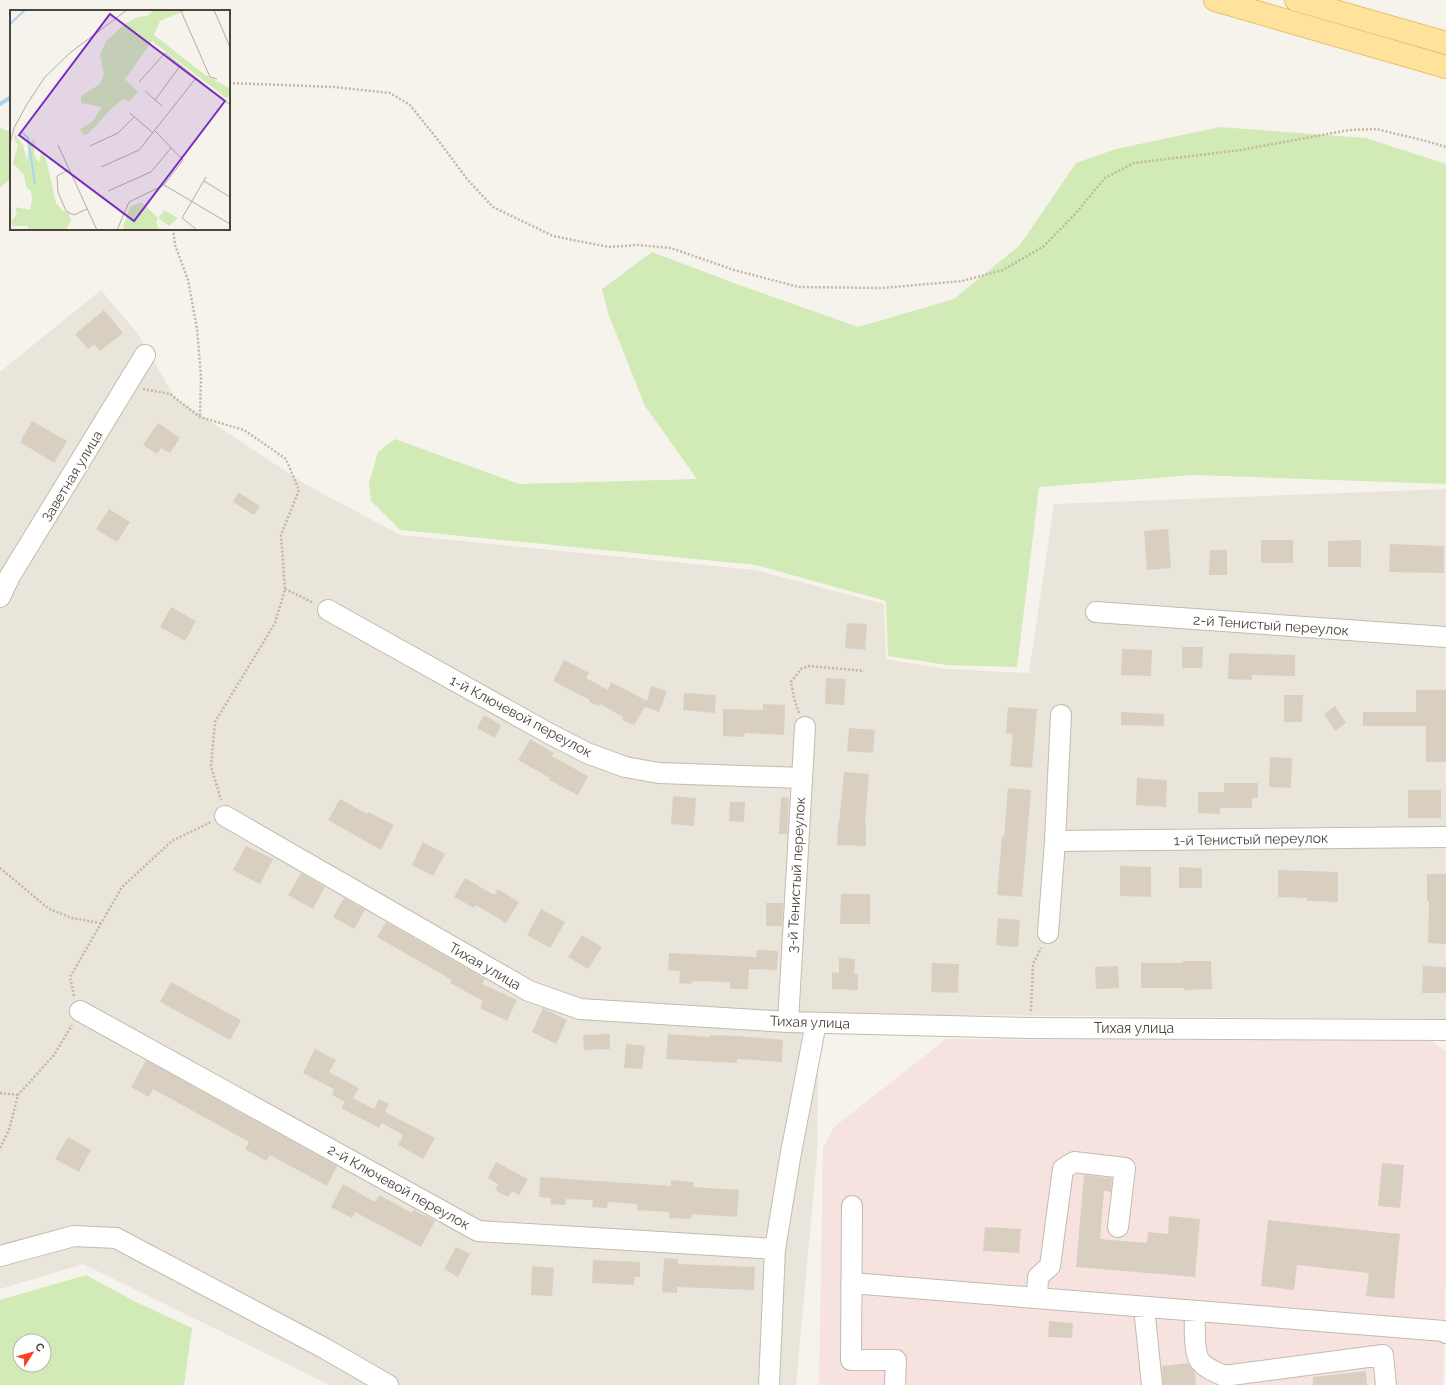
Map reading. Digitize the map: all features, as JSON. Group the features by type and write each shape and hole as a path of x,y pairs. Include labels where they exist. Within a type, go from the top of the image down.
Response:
{"main road":[{"path":"1215,0 1446,67"},
{"path":"1296,0 1446,44"}],"street":[{"name":"Заветная улица","path":"0,596 5,573 120,397 145,356"},
{"name":"1-й Ключевой переулок","path":"328,610 550,734 593,756 625,767 659,773 802,778"},
{"name":"2-й Тенистый переулок","path":"1096,612 1446,637"},
{"path":"1048,933 1055,841 1061,714"},
{"name":"3-й Тенистый переулок","path":"788,1022 805,727"},
{"name":"Тихая улица","path":"225,816 529,991 580,1009 816,1023 1031,1028 1446,1030"},
{"name":"1-й Тенистый переулок","path":"1055,841 1446,837"},
{"name":"2-й Ключевой переулок","path":"80,1011 478,1231 775,1249"},
{"path":"769,1385 775,1249 790,1158 816,1023"},
{"path":"1037,1298 1038,1277 1050,1266 1063,1170 1074,1162 1125,1168 1118,1227"},
{"path":"852,1206 851,1360 896,1360 895,1385"},
{"path":"0,1256 74,1236 116,1238 324,1348 388,1385"},
{"path":"851,1283 1444,1331 1446,1334"},
{"path":"1144,1307 1152,1385"},
{"path":"1195,1311 1197,1354 1200,1361 1211,1370 1224,1376 1383,1355 1386,1385"}],"path":[{"path":"230,83 334,87 390,93 410,105 467,179 493,207 553,236 609,248 638,245 671,248 734,270 799,287 882,288 962,281 1003,270 1044,246 1076,213 1105,178 1134,163 1241,150 1349,130 1376,128 1426,141 1446,148"},
{"path":"173,230 175,246 188,280 197,329 201,377 200,417"},
{"path":"70,977 122,887 172,841 225,816 211,766 215,722 275,622 285,589 281,536 299,490 286,459 244,430 200,417 170,394 144,389 120,397"},
{"path":"285,589 328,610"},
{"path":"805,727 794,698 791,682 801,669 809,666 864,671"},
{"path":"0,868 49,909 72,918 100,923"},
{"path":"1031,1028 1033,964 1048,933"},
{"path":"0,1148 9,1130 18,1095 54,1055 80,1011"},
{"path":"0,1093 18,1095"}],"shaded area":[{"path":"101,290 138,334 175,398 305,484 400,535 755,570 884,604 886,659 947,669 1029,673 1054,504 1446,489 1446,1019 819,1014 817,1156 796,1385 330,1385 83,1264 0,1289 0,372"},
{"path":"946,1039 1432,1041 1446,1052 1446,1255 1443,1385 819,1385 823,1148 834,1127"}],"green space":[{"path":"1220,127 1366,138 1446,164 1446,484 1195,475 1039,487 1017,667 947,665 888,656 886,601 756,565 400,530 371,501 369,483 378,452 395,439 519,484 697,479 645,406 608,313 602,289 652,252 858,327 954,299 1020,245 1076,163 1116,149"},
{"path":"0,128 10,132 10,180 0,187"},
{"path":"86,1275 134,1301 192,1328 184,1385 0,1385 0,1300"}],"building":[{"path":"104,310 123,333 100,351 94,344 88,349 75,334"},
{"path":"32,421 67,441 54,463 20,442"},
{"path":"158,423 180,438 170,453 161,448 157,454 143,445"},
{"path":"238,492 260,506 254,515 233,502"},
{"path":"109,509 130,522 117,542 96,529"},
{"path":"1168,529 1171,568 1147,570 1144,531"},
{"path":"1261,540 1293,540 1293,563 1261,563"},
{"path":"1361,540 1361,567 1328,567 1328,541"},
{"path":"1390,544 1444,546 1444,573 1389,572"},
{"path":"1210,550 1227,550 1227,575 1209,575"},
{"path":"171,607 196,621 185,641 160,627"},
{"path":"847,623 867,624 865,650 845,648"},
{"path":"1182,647 1203,647 1202,668 1182,668"},
{"path":"1122,649 1152,650 1151,676 1121,675"},
{"path":"1229,653 1295,655 1295,676 1252,675 1252,680 1228,679"},
{"path":"564,660 589,673 586,678 608,690 611,682 647,701 651,686 667,691 659,712 645,707 634,725 622,720 623,717 600,704 599,706 589,702 590,700 553,681"},
{"path":"826,678 846,679 844,705 825,704"},
{"path":"1416,690 1446,690 1446,762 1426,762 1426,726 1363,726 1363,712 1416,712"},
{"path":"684,693 716,695 715,713 683,710"},
{"path":"1284,695 1303,695 1302,722 1284,722"},
{"path":"763,704 785,705 784,735 745,733 744,737 723,736 723,709 763,710"},
{"path":"1335,706 1346,723 1335,731 1324,714"},
{"path":"1008,707 1037,709 1032,768 1010,766 1013,734 1006,733"},
{"path":"1121,712 1164,714 1164,726 1121,725"},
{"path":"484,715 501,725 495,738 477,728"},
{"path":"849,728 875,730 873,753 847,751"},
{"path":"530,739 554,753 552,756 588,776 578,795 549,780 550,778 518,760"},
{"path":"1270,757 1292,758 1291,788 1269,787"},
{"path":"844,772 869,774 865,824 866,846 837,845"},
{"path":"1137,778 1167,780 1166,807 1136,805"},
{"path":"1224,783 1258,783 1258,798 1252,798 1252,808 1220,808 1220,814 1198,813 1198,792 1224,792"},
{"path":"1008,788 1031,790 1022,897 997,895"},
{"path":"1408,790 1441,790 1441,818 1408,818"},
{"path":"673,796 696,798 694,826 671,824"},
{"path":"781,797 789,798 787,834 779,834"},
{"path":"340,799 367,814 368,812 394,825 381,850 328,820"},
{"path":"730,802 745,802 744,822 729,821"},
{"path":"423,842 445,854 433,876 412,865"},
{"path":"246,846 273,859 260,884 233,870"},
{"path":"1120,866 1151,867 1151,897 1120,896"},
{"path":"1179,867 1202,868 1202,888 1179,888"},
{"path":"1278,870 1338,872 1338,902 1307,901 1307,898 1278,897"},
{"path":"301,873 325,887 313,909 288,895"},
{"path":"1427,874 1446,874 1446,944 1428,943 1429,901 1427,901"},
{"path":"465,878 494,895 498,889 519,902 506,923 476,905 474,908 454,897"},
{"path":"841,894 870,894 870,924 840,924"},
{"path":"344,898 365,910 354,929 333,917"},
{"path":"766,903 783,903 782,926 766,926"},
{"path":"541,909 565,922 550,948 527,935"},
{"path":"998,918 1020,920 1018,947 996,945"},
{"path":"386,922 485,979 482,984 517,1000 507,1021 480,1008 483,1001 450,983 452,980 377,937"},
{"path":"582,935 602,947 588,969 568,957"},
{"path":"757,950 778,951 777,970 749,969 748,989 730,989 730,982 692,981 691,984 679,983 680,971 668,970 669,953 756,957"},
{"path":"839,958 855,959 854,973 858,974 858,990 832,989 832,972 839,973"},
{"path":"1183,961 1211,961 1212,989 1184,990 1184,988 1141,988 1141,963 1183,963"},
{"path":"932,963 959,964 958,993 931,992"},
{"path":"1118,966 1119,988 1096,989 1095,967"},
{"path":"1423,966 1446,967 1446,993 1422,993"},
{"path":"171,982 241,1020 230,1040 160,1002"},
{"path":"543,1008 567,1020 556,1044 532,1032"},
{"path":"610,1034 610,1049 584,1050 583,1035"},
{"path":"668,1034 710,1037 710,1035 738,1036 783,1040 782,1062 737,1059 737,1063 666,1059"},
{"path":"626,1044 645,1046 642,1069 624,1068"},
{"path":"315,1049 336,1060 329,1072 359,1088 353,1098 374,1109 379,1099 389,1104 385,1112 435,1138 423,1159 398,1145 403,1135 382,1123 379,1128 341,1108 345,1102 332,1095 334,1089 303,1073"},
{"path":"146,1060 337,1166 327,1186 270,1155 266,1161 245,1149 249,1142 153,1089 149,1097 131,1087"},
{"path":"68,1137 91,1150 79,1172 55,1159"},
{"path":"496,1162 528,1179 519,1195 512,1191 508,1197 495,1190 498,1184 488,1178"},
{"path":"1382,1163 1404,1165 1400,1208 1378,1206"},
{"path":"1084,1175 1112,1178 1111,1192 1104,1191 1100,1239 1147,1243 1148,1232 1168,1234 1169,1216 1200,1219 1195,1277 1076,1267"},
{"path":"540,1177 671,1186 671,1180 694,1182 693,1187 739,1190 737,1217 692,1214 691,1219 669,1218 669,1212 637,1210 637,1204 608,1202 607,1208 592,1207 593,1200 566,1199 565,1205 550,1204 551,1198 539,1197"},
{"path":"343,1184 375,1202 379,1195 412,1213 414,1210 435,1221 421,1247 355,1212 352,1218 331,1207"},
{"path":"1268,1220 1400,1234 1394,1299 1366,1296 1369,1273 1297,1265 1294,1290 1261,1286"},
{"path":"985,1227 1021,1229 1019,1253 983,1251"},
{"path":"456,1247 470,1254 458,1277 444,1269"},
{"path":"664,1258 678,1259 678,1264 755,1267 754,1290 677,1287 677,1293 662,1292"},
{"path":"593,1260 640,1262 640,1277 634,1277 634,1285 592,1283"},
{"path":"532,1266 554,1268 552,1296 531,1295"},
{"path":"1049,1321 1073,1323 1072,1338 1048,1337"},
{"path":"1188,1363 1195,1373 1196,1385 1163,1385 1162,1366"},
{"path":"1366,1371 1367,1385 1313,1385 1313,1377"}],"waterway":[{"path":"0,104 10,98"}]}
